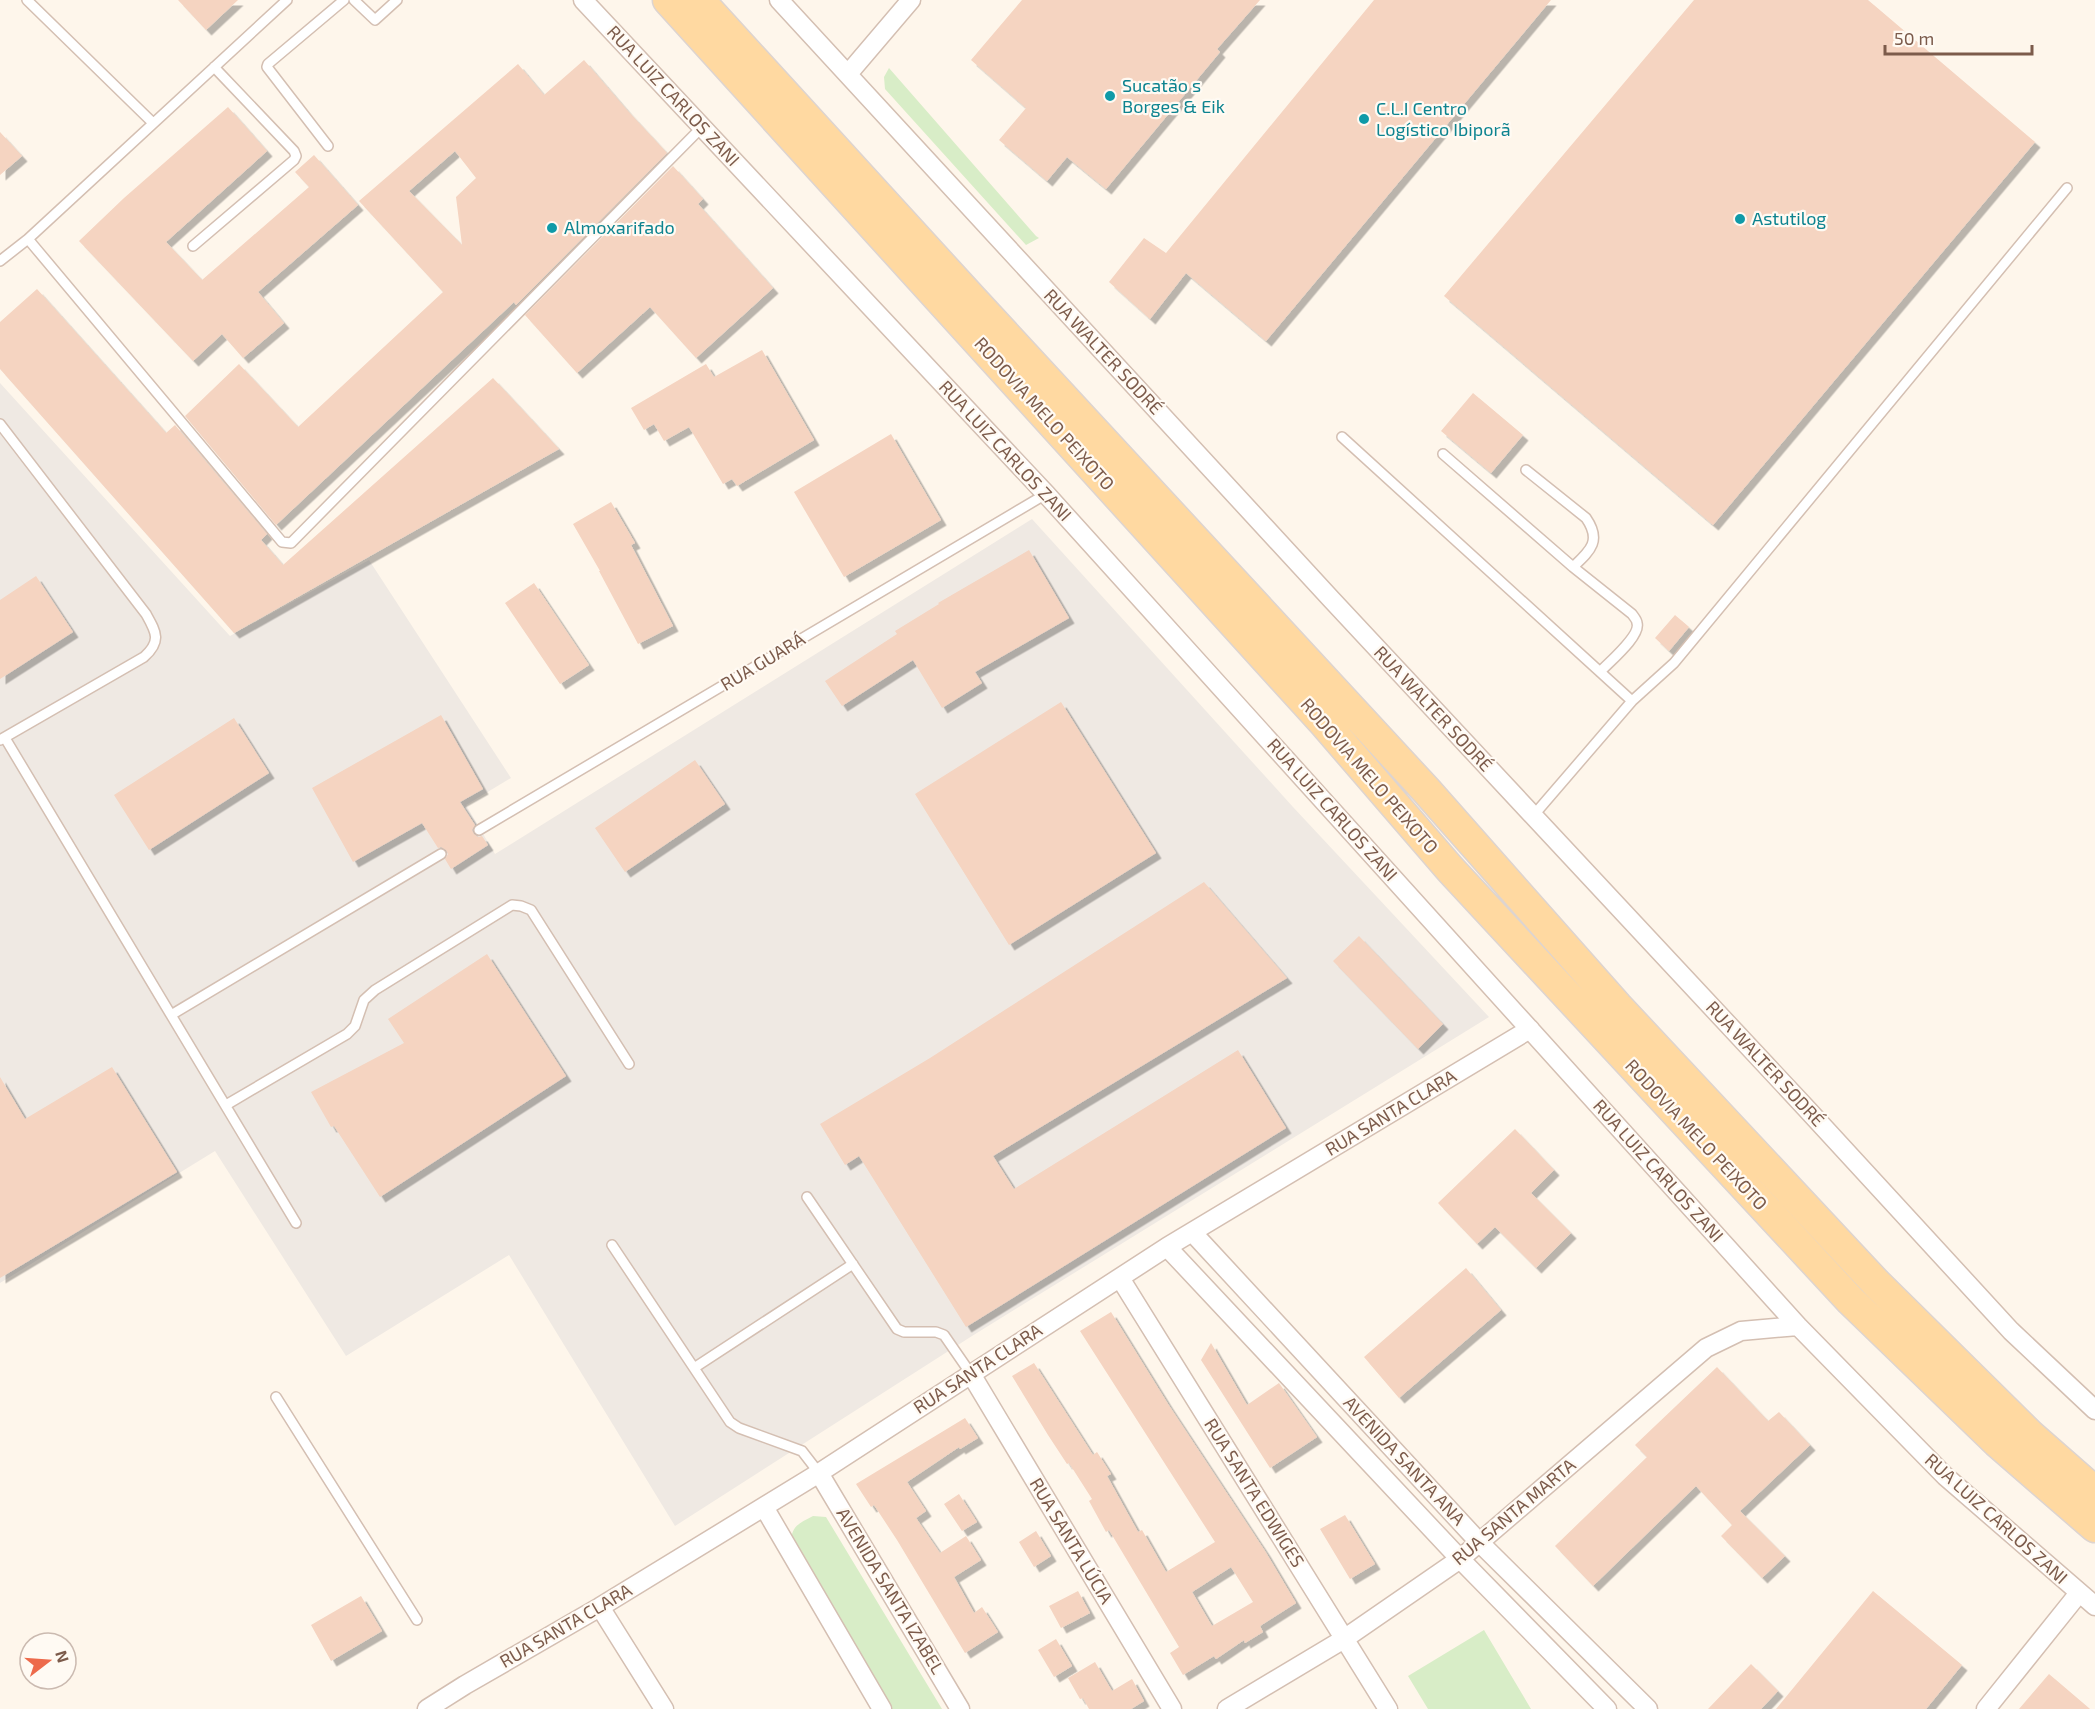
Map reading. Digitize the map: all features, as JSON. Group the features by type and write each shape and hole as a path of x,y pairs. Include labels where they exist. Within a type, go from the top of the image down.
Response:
{"main road":[{"name":"RODOVIA MELO PEIXOTO","path":"668,0 1325,724 1450,869 1843,1293 1997,1442 2095,1527"},
{"name":"RODOVIA MELO PEIXOTO","path":"699,0 972,300 1426,790 1617,1006 1811,1214 1876,1283 2014,1419 2095,1492"}],"street":[{"name":"RUA LUIZ CARLOS ZANI","path":"583,0 1046,494 1798,1326 1945,1476 2095,1606"},
{"name":"RUA WALTER SODRÉ","path":"779,0 2011,1330 2095,1410"},
{"path":"848,74 911,0"},
{"name":"RUA SANTA CLARA","path":"437,1706 819,1473 1167,1247 1530,1029"},
{"name":"AVENIDA SANTA ANA","path":"1192,1232 1479,1542 1648,1709"},
{"name":"AVENIDA SANTA ANA","path":"1167,1247 1460,1559 1607,1709"},
{"name":"RUA SANTA EDWIGES","path":"1120,1278 1388,1709"},
{"name":"RUA SANTA MARTA","path":"1227,1709 1344,1639 1460,1559 1706,1348 1741,1331 1798,1326"},
{"name":"RUA SANTA LÚCIA","path":"971,1374 1172,1709"},
{"name":"AVENIDA SANTA IZABEL","path":"819,1473 960,1709"},
{"path":"764,1507 882,1709"},
{"path":"1986,1709 2079,1593"},
{"path":"600,1608 664,1709"}],"lane":[{"path":"27,0 153,123"},
{"path":"0,261 28,239 287,0"},
{"path":"328,146 267,67 344,0"},
{"path":"354,0 375,20 397,0"},
{"path":"194,246 296,156 294,151 214,67"},
{"path":"28,239 282,542 291,543 702,127"},
{"path":"1533,816 1632,701 1674,663 2067,188"},
{"path":"0,424 3,435 146,614 154,629 156,639 153,649 144,657 2,739 296,1223"},
{"path":"1342,437 1632,701"},
{"path":"1443,454 1573,567 1632,614 1638,624 1637,632 1600,672"},
{"path":"1526,470 1586,518 1592,526 1594,540 1588,552 1573,567"},
{"name":"RUA GUARÁ","path":"479,830 1046,494"},
{"path":"171,1015 441,854"},
{"path":"226,1105 347,1034 355,1026 364,1000 375,990 512,905 531,910 629,1064"},
{"path":"807,1197 897,1329 904,1332 936,1332 944,1335 971,1374"},
{"path":"612,1245 730,1422 739,1428 802,1451 819,1473"},
{"path":"694,1368 853,1264"},
{"path":"276,1397 417,1620"}],"shaded area":[{"path":"0,383 230,636 369,560 511,778 466,805 495,854 1032,519 1293,807 1489,1017 972,1336 675,1526 509,1255 346,1356 215,1151 0,1283"}],"green space":[{"path":"889,68 1039,238 1026,245 885,89 884,77"},
{"path":"813,1516 826,1517 942,1709 890,1709 791,1544 792,1533 796,1526"},
{"path":"1484,1630 1531,1709 1428,1709 1408,1676"}],"building":[{"path":"178,0 238,0 206,30"},
{"name":"Sucatão s Borges & Eik","path":"1022,0 1260,0 1217,49 1220,52 1106,189 1067,157 1047,181 999,140 1026,108 971,60"},
{"name":"C.L.I Centro Logístico Ibiporã","path":"1374,0 1551,0 1266,341 1186,273 1150,319 1109,282 1144,238 1166,253"},
{"name":"Astutilog","path":"1694,0 1868,0 2035,142 1713,525 1444,296"},
{"path":"584,60 667,153 516,305 514,302 276,525 185,416 239,364 298,427 443,292 359,201 518,64 544,95","holes":["455,151 476,178 456,197 462,245 409,191"]},
{"path":"228,107 267,151 166,242 202,280 309,187 295,172 314,155 358,205 258,292 284,323 243,358 222,334 193,361 79,241 124,198"},
{"path":"0,132 22,156 0,175"},
{"path":"673,166 703,199 698,204 773,288 696,358 650,307 577,373 525,315"},
{"path":"37,289 166,433 175,425 267,534 261,540 283,565 493,378 559,449 234,633 0,369 0,322"},
{"path":"762,350 814,440 737,486 732,479 723,484 689,427 664,441 654,424 644,430 631,408 706,364 714,377"},
{"path":"1473,393 1523,435 1491,473 1441,431"},
{"path":"891,434 941,520 844,577 794,492"},
{"path":"611,502 635,543 631,545 673,626 638,644 573,524"},
{"path":"1029,550 1069,618 975,672 982,683 942,708 913,660 842,706 825,681 897,634 895,631 938,603"},
{"path":"36,576 73,632 0,679 0,600"},
{"path":"534,583 589,665 560,684 505,603"},
{"path":"1675,615 1689,627 1669,651 1655,638"},
{"path":"1061,702 1156,853 1009,945 915,794"},
{"path":"441,715 483,789 460,802 475,825 472,830 474,834 478,837 482,836 488,845 451,869 445,859 448,854 446,850 438,848 422,823 353,862 312,788"},
{"path":"234,718 269,773 149,850 114,795"},
{"path":"695,760 725,804 625,872 595,828"},
{"path":"1204,882 1287,978 993,1156 1014,1189 1238,1050 1286,1128 966,1327 859,1156 845,1165 820,1124 930,1058"},
{"path":"1359,936 1443,1024 1418,1049 1333,961"},
{"path":"487,954 566,1076 380,1197 334,1126 331,1127 311,1092 404,1043 388,1019"},
{"path":"112,1067 177,1172 0,1278 0,1077 25,1119"},
{"path":"1515,1129 1554,1170 1531,1193 1571,1233 1536,1268 1495,1227 1477,1244 1438,1203"},
{"path":"1466,1268 1501,1310 1399,1398 1364,1357"},
{"path":"1111,1312 1296,1603 1260,1626 1263,1632 1245,1643 1244,1640 1216,1659 1214,1656 1183,1675 1170,1653 1179,1647 1109,1530 1106,1532 1089,1501 1092,1499 1048,1435 1012,1376 1034,1363 1093,1455 1097,1452 1111,1474 1107,1476 1138,1532 1142,1530 1166,1572 1215,1542 1080,1331","holes":["1231,1567 1253,1602 1212,1626 1192,1592"]},
{"path":"1211,1343 1247,1405 1279,1383 1317,1437 1270,1468 1201,1360"},
{"path":"1717,1367 1768,1421 1779,1412 1810,1445 1740,1511 1785,1556 1762,1578 1721,1536 1732,1525 1696,1486 1593,1586 1555,1546 1647,1457 1635,1445"},
{"path":"965,1418 978,1438 960,1449 959,1447 907,1482 926,1511 916,1518 940,1553 966,1536 981,1560 954,1577 974,1613 982,1607 998,1632 965,1653 897,1540 874,1505 871,1507 856,1484"},
{"path":"959,1494 977,1522 962,1531 944,1504"},
{"path":"1345,1515 1375,1564 1350,1579 1320,1529"},
{"path":"1036,1531 1051,1556 1034,1567 1019,1542"},
{"path":"1078,1591 1090,1613 1061,1628 1049,1606"},
{"path":"1873,1591 1962,1665 1926,1709 1776,1709"},
{"path":"361,1596 382,1631 331,1661 311,1625"},
{"path":"1056,1639 1072,1666 1054,1677 1038,1650"},
{"path":"1095,1662 1112,1691 1132,1679 1144,1701 1131,1709 1089,1709 1083,1698 1080,1699 1068,1678"},
{"path":"1751,1664 1778,1691 1761,1709 1708,1709"},
{"path":"2049,1674 2090,1709 2019,1709"}],"place":[{"name":"Sucatão s Borges & Eik","path":"1110,96"},
{"name":"C.L.I Centro Logístico Ibiporã","path":"1364,119"},
{"name":"Astutilog","path":"1740,219"},
{"name":"Almoxarifado","path":"552,228"}]}
